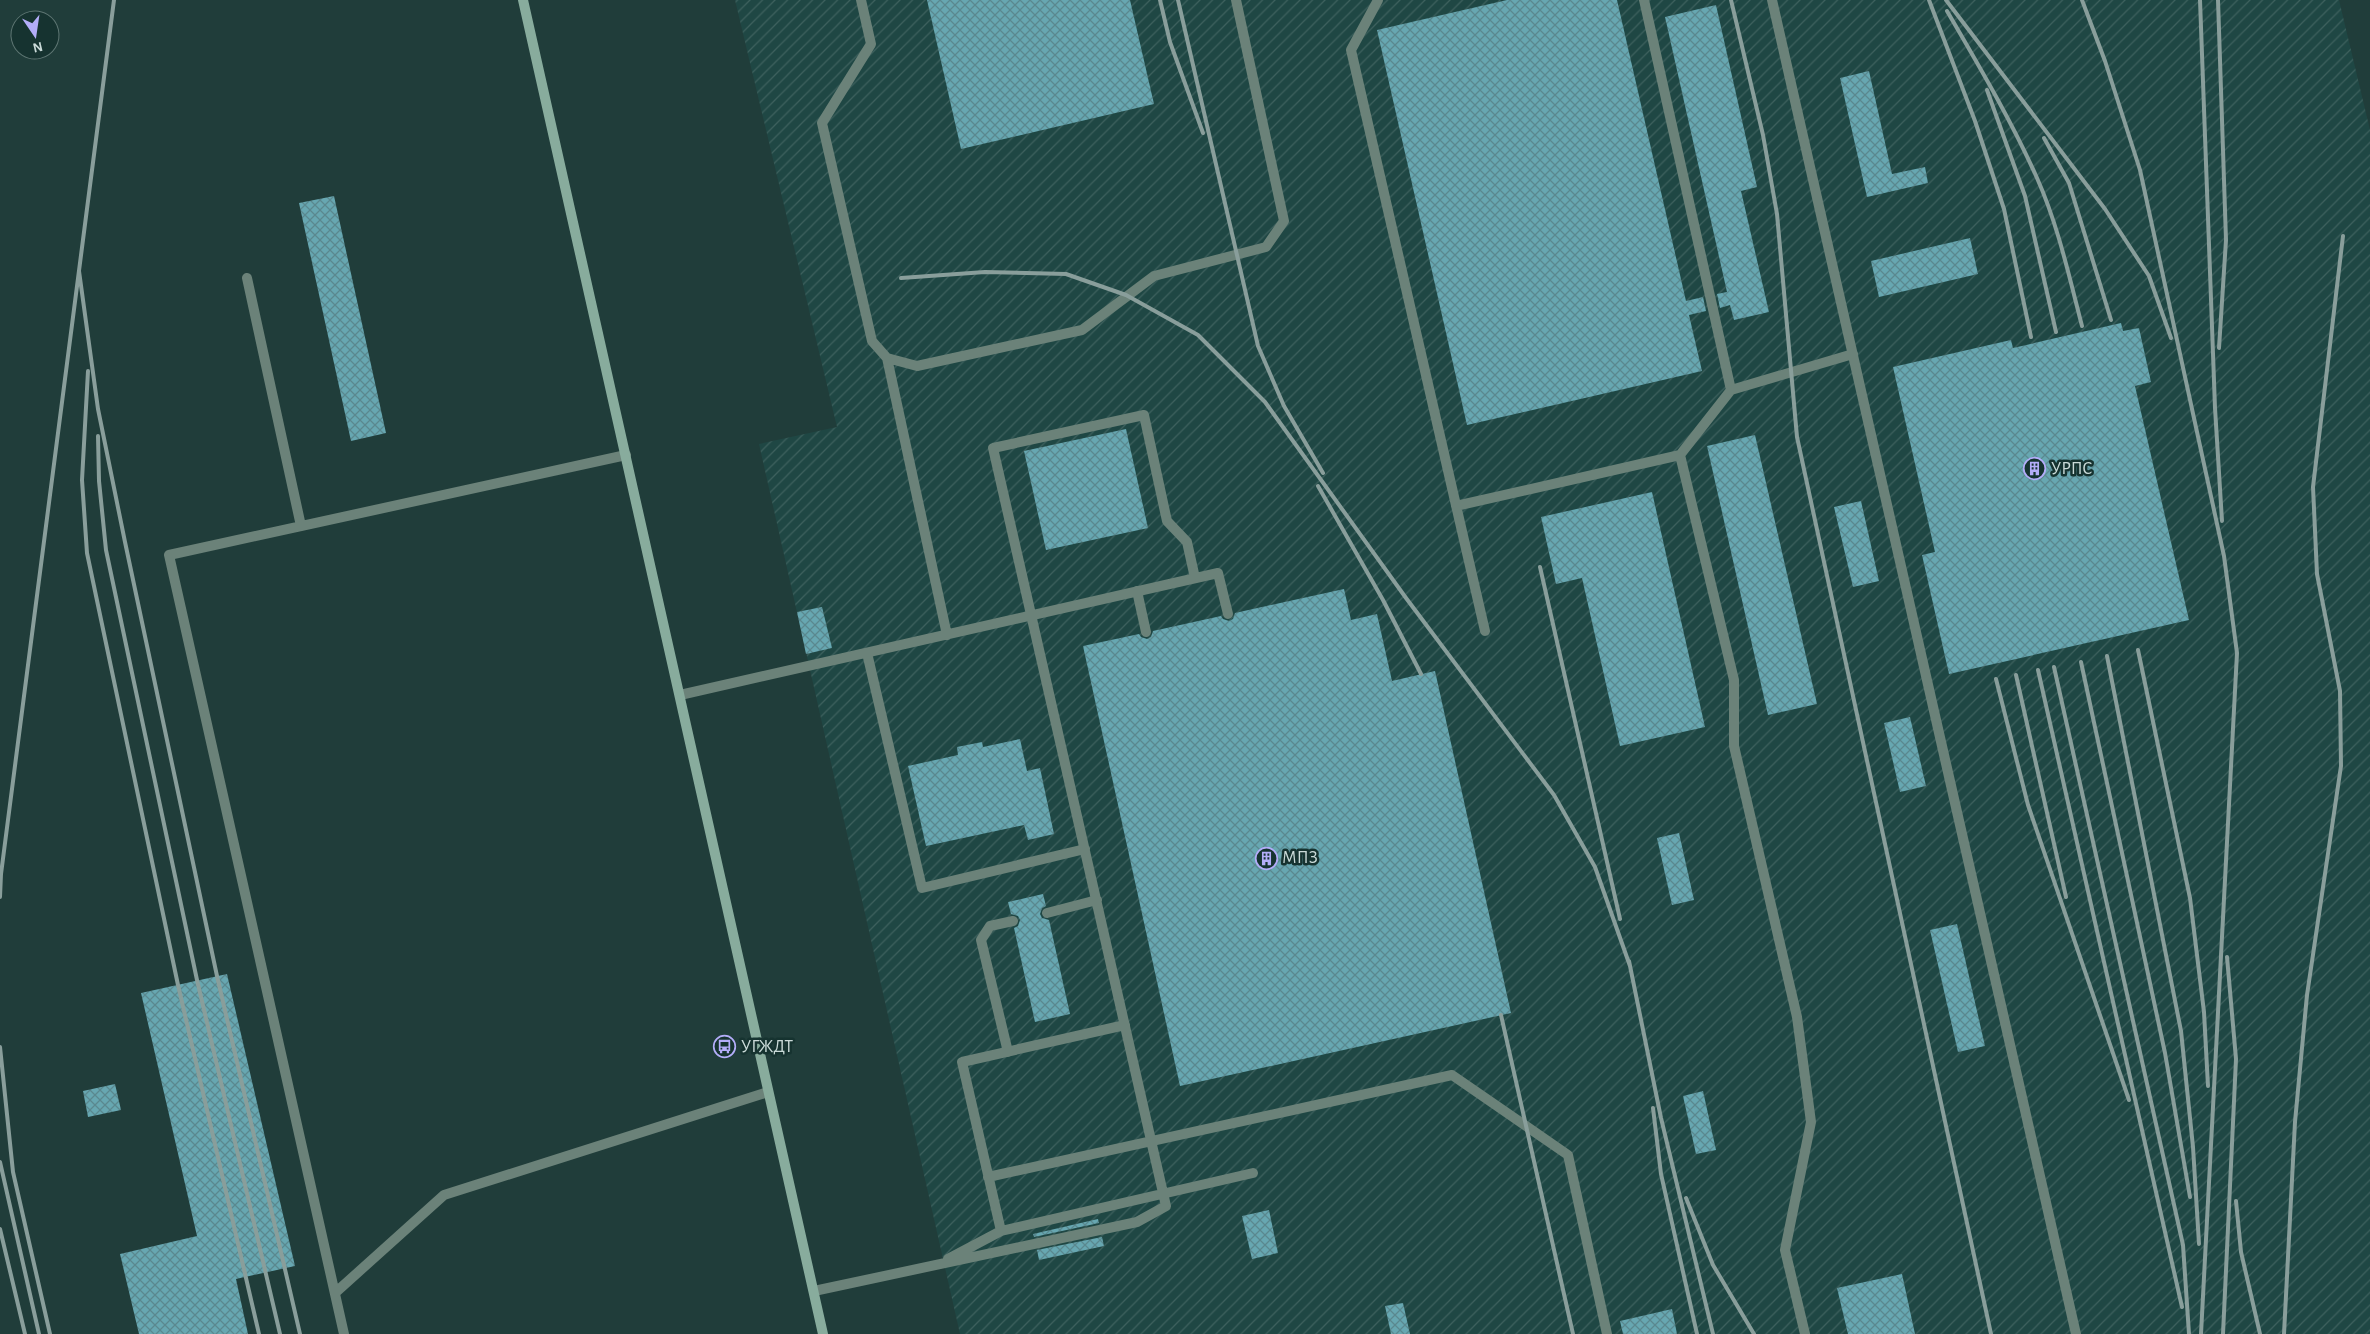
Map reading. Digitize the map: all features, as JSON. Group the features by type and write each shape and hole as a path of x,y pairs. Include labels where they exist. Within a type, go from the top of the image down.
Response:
{"street":[{"path":"523,0 823,1334"}],"lane":[{"path":"861,0 871,44 822,123 872,341 887,358 947,635"},
{"path":"887,358 917,366 1082,330 1154,276 1266,248 1284,221 1236,0"},
{"path":"1378,0 1351,50 1485,630"},
{"path":"1644,0 1730,390"},
{"path":"1772,0 2076,1334"},
{"path":"247,278 300,526"},
{"path":"1456,506 1680,456 1730,390 1853,354"},
{"path":"814,1291 1137,1222 1166,1206 993,448 1144,414 1167,521 1187,542 1195,578"},
{"path":"344,1334 169,555 626,455"},
{"path":"1680,456 1734,680 1734,746 1797,1017 1811,1122 1785,1250 1805,1334"},
{"path":"680,695 1218,573 1228,614"},
{"path":"1137,592 1146,632"},
{"path":"866,653 922,888 1085,849"},
{"path":"1047,912 1097,900"},
{"path":"1008,1052 981,940 990,926 1013,921"},
{"path":"1001,1231 962,1062 1125,1025"},
{"path":"988,1177 1452,1074 1568,1155 1607,1334"},
{"path":"335,1293 444,1195 768,1092"},
{"path":"936,1266 1001,1231 1253,1173"}],"shaded area":[{"path":"735,0 2339,0 2370,130 2370,1334 960,1334 759,444 837,427"}],"building":[{"path":"927,0 1130,0 1154,104 961,149"},
{"path":"1507,0 1617,0 1686,301 1703,297 1706,311 1689,315 1702,371 1467,425 1377,30"},
{"path":"1716,5 1757,187 1741,191 1769,312 1734,320 1730,305 1720,308 1717,294 1727,292 1665,17"},
{"path":"1869,71 1892,174 1925,167 1928,183 1867,197 1840,78"},
{"path":"334,196 386,433 351,441 299,203"},
{"path":"1970,238 1978,274 1879,297 1871,261"},
{"name":"УРПС","path":"2121,323 2123,331 2139,328 2151,382 2135,386 2189,620 1949,674 1922,555 1935,552 1893,367 2011,340 2013,348"},
{"path":"1126,429 1148,528 1046,550 1024,451"},
{"path":"1755,435 1817,704 1768,715 1707,446"},
{"path":"1652,492 1705,727 1620,746 1582,578 1556,584 1541,517"},
{"path":"1861,501 1879,581 1853,587 1834,507"},
{"name":"МПЗ","path":"1344,589 1351,620 1377,614 1392,681 1435,671 1511,1013 1180,1086 1083,646 1139,634 1147,639 1151,637 1153,631 1221,616 1229,621 1233,619 1235,613"},
{"path":"822,607 832,648 806,654 797,612"},
{"path":"1910,717 1926,786 1900,792 1884,723"},
{"path":"1020,739 1027,771 1040,768 1054,834 1028,840 1024,825 926,846 908,766 958,755 957,747 982,742 983,747"},
{"path":"1679,833 1694,900 1672,905 1657,838"},
{"path":"1043,894 1046,906 1042,908 1040,914 1042,918 1049,920 1070,1014 1035,1022 1014,928 1018,926 1020,920 1018,916 1011,914 1008,902"},
{"path":"1957,924 1985,1046 1958,1052 1930,930"},
{"path":"227,974 295,1266 236,1279 248,1334 139,1334 120,1254 197,1236 141,993"},
{"path":"115,1084 121,1110 88,1117 83,1091"},
{"path":"1703,1091 1716,1150 1696,1154 1683,1096"},
{"path":"1269,1210 1278,1253 1252,1259 1242,1216"},
{"path":"1098,1219 1099,1223 1034,1237 1033,1234"},
{"path":"1102,1237 1104,1246 1039,1260 1037,1250"},
{"path":"1902,1274 1915,1334 1848,1334 1837,1288"},
{"path":"1403,1303 1410,1334 1391,1334 1385,1306"},
{"path":"1672,1309 1677,1334 1623,1334 1620,1321"}],"railway":[{"path":"0,897 1,874 114,0"},
{"path":"1160,0 1170,42 1203,133"},
{"path":"1178,0 1258,346 1284,406 1323,473"},
{"path":"1731,0 1763,135 1777,214 1797,437 1991,1334"},
{"path":"1929,0 1975,121 2004,209 2031,337"},
{"path":"1946,0 2105,209 2149,276 2171,338"},
{"path":"2082,0 2105,61 2140,170 2224,556 2237,653 2201,1334"},
{"path":"2200,0 2215,408 2222,521"},
{"path":"2218,0 2226,240 2219,348"},
{"path":"1947,11 2006,114 2037,178 2057,232 2082,326"},
{"path":"1987,90 2025,196 2056,332"},
{"path":"2044,138 2069,183 2111,320"},
{"path":"2284,1334 2295,1122 2307,995 2341,766 2340,691 2317,574 2313,487 2343,236"},
{"path":"79,271 98,409 125,542 217,976 300,1334"},
{"path":"901,278 985,272 1066,274 1126,295 1198,335 1265,402 1406,598 1554,795 1595,867 1630,966"},
{"path":"88,371 82,480 87,553 178,985 259,1334"},
{"path":"98,436 99,481 106,550 197,980 280,1334"},
{"path":"1318,486 1383,600 1421,674"},
{"path":"1540,567 1620,919"},
{"path":"2138,650 2190,898 2204,1012 2208,1086"},
{"path":"2107,656 2181,1031 2193,1147 2199,1244"},
{"path":"2081,662 2165,1053 2190,1197"},
{"path":"2054,667 2183,1245 2189,1334"},
{"path":"2038,670 2182,1307"},
{"path":"2016,675 2066,897"},
{"path":"1996,679 2028,805 2129,1100"},
{"path":"2223,1334 2236,1059 2227,957"},
{"path":"1629,961 1661,1118 1713,1334"},
{"path":"1501,1015 1573,1334"},
{"path":"0,1047 13,1172 50,1334"},
{"path":"1653,1108 1661,1174 1697,1334"},
{"path":"0,1162 39,1334"},
{"path":"1686,1198 1713,1265 1754,1334"},
{"path":"2236,1201 2241,1252 2260,1334"},
{"path":"0,1229 25,1334"}],"place":[{"name":"УРПС","path":"2035,469"},
{"name":"МПЗ","path":"1266,858"},
{"name":"УГЖДТ","path":"725,1047"}]}
